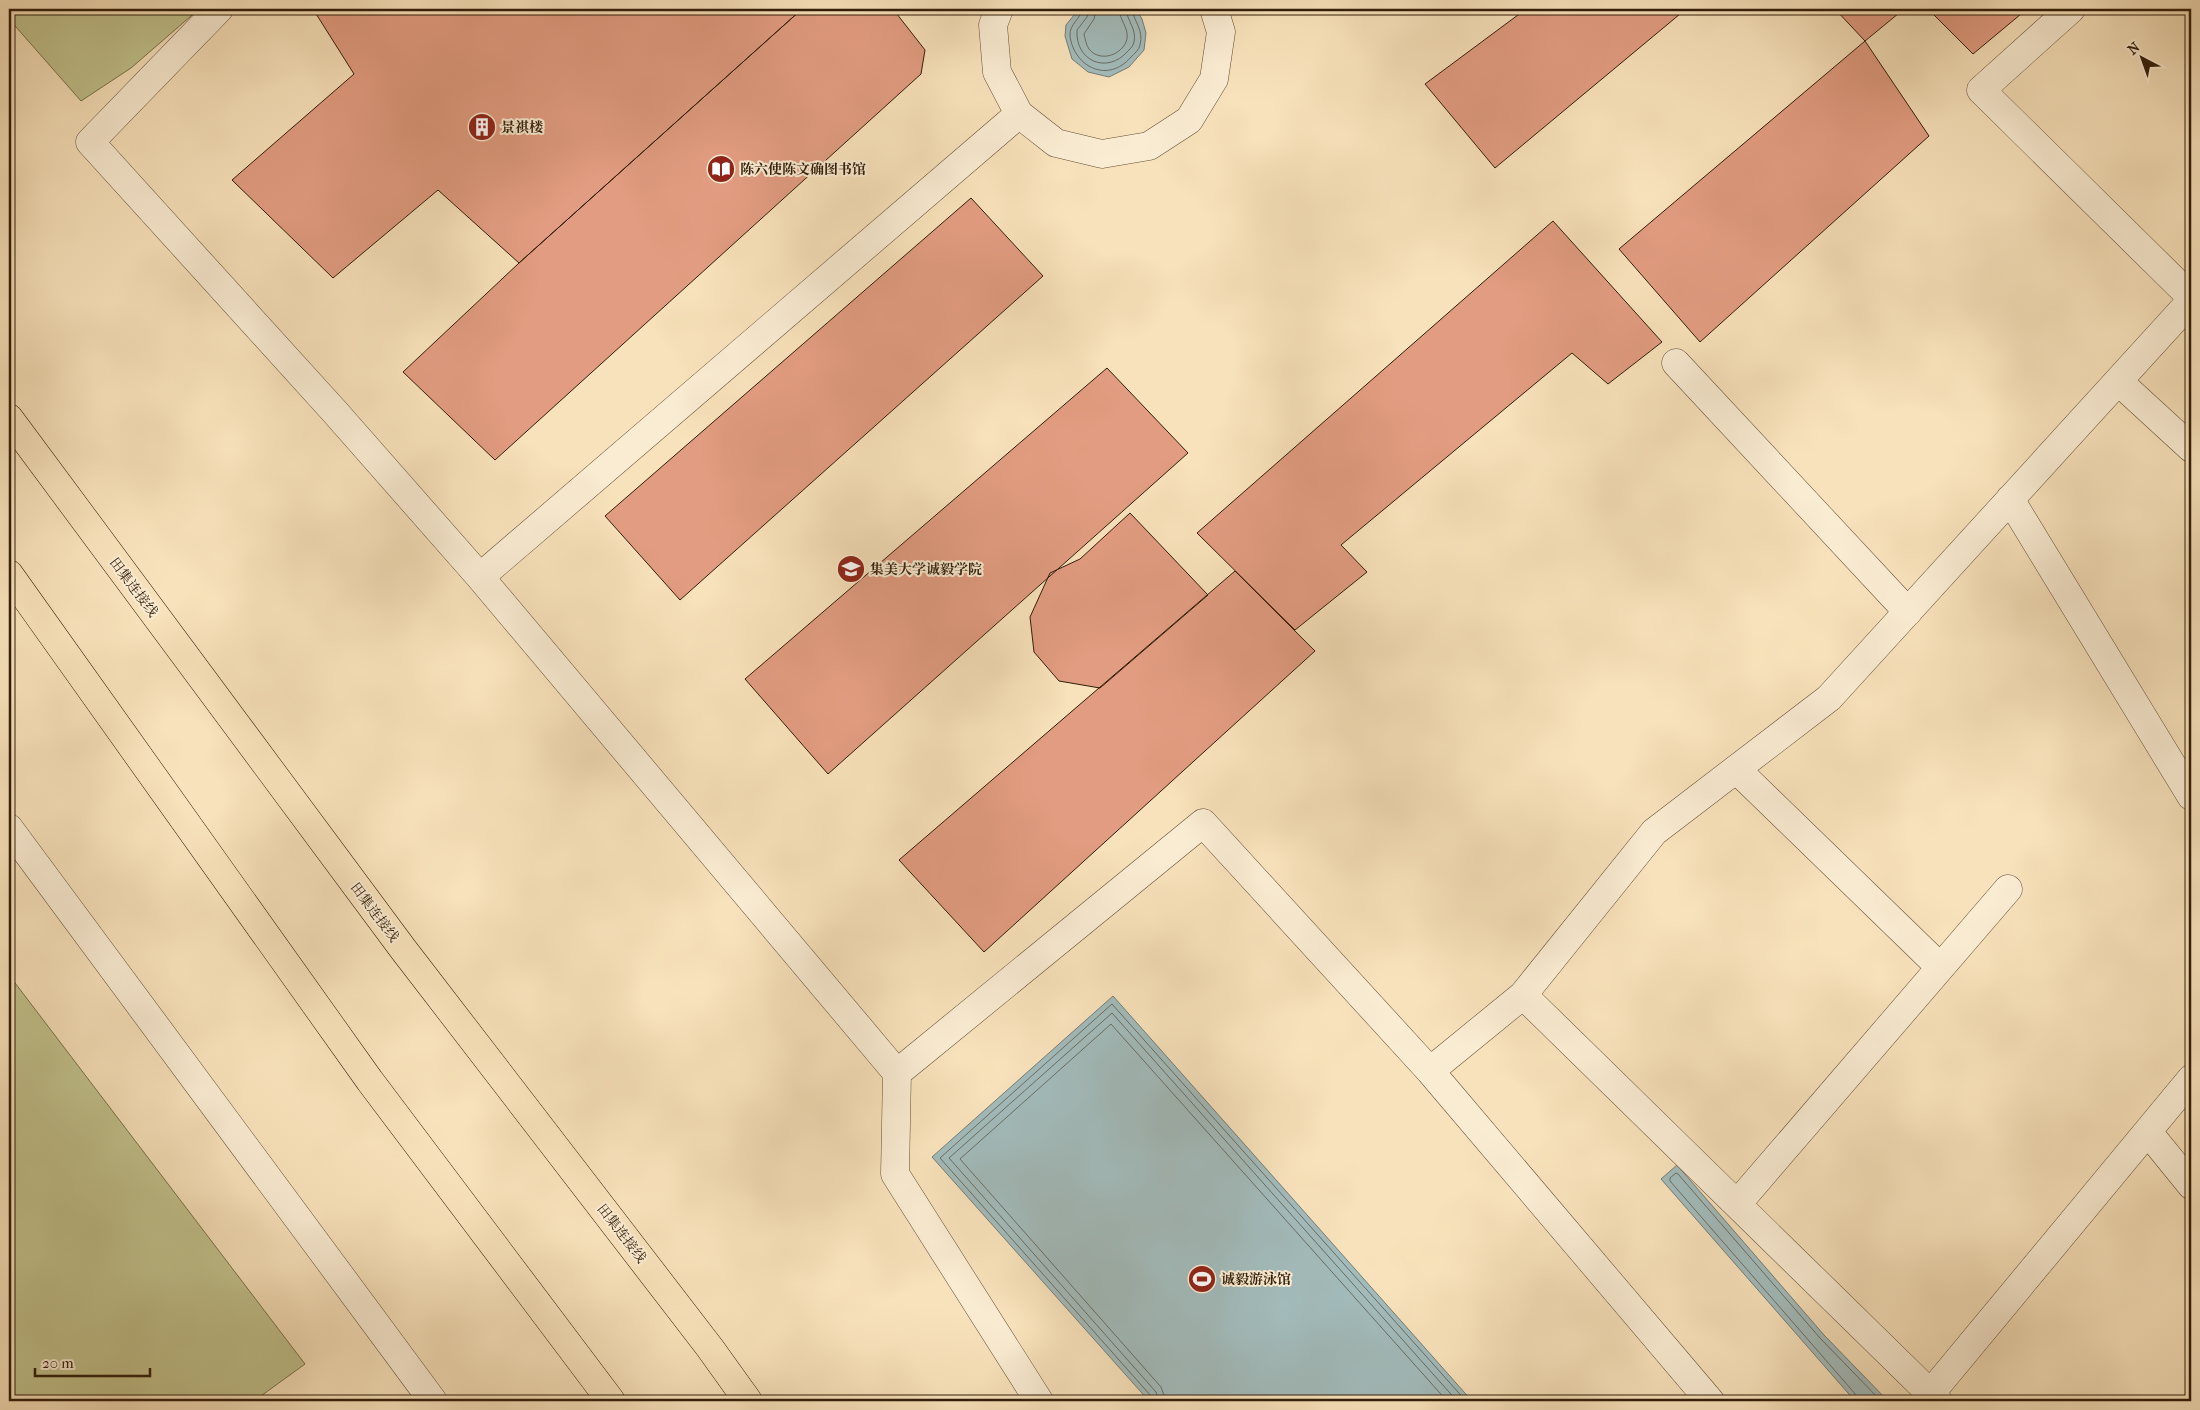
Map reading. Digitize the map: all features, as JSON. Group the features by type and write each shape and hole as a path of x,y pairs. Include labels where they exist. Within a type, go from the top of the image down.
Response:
{"highway":[{"name":"田集连接线","path":"9,418 403,949 704,1340 748,1401"},
{"path":"9,574 370,1081 611,1401"}],"street":[{"path":"219,9 90,142 335,412 480,577 897,1073 896,1174 1039,1401"},
{"path":"999,9 993,25 996,72 1019,114 1056,143 1102,154 1149,146 1189,120 1214,79 1221,32 1214,9"},
{"path":"2071,9 1981,90 2191,297"},
{"path":"480,577 1019,114"},
{"path":"1430,1071 1522,995 1654,832 1830,698 2191,301"},
{"path":"1676,363 1908,612"},
{"path":"2118,381 2191,448"},
{"path":"2010,499 2191,796"},
{"path":"1736,769 1940,967"},
{"path":"897,1073 1203,823 1430,1071 1710,1401"},
{"path":"9,828 433,1401"},
{"path":"1736,1204 2008,889"},
{"path":"1522,995 1934,1398 2191,1079"},
{"path":"2148,1132 2191,1185"}],"green space":[{"path":"9,9 199,9 131,68 81,101 9,19"},
{"path":"9,975 305,1364 254,1401 9,1401"}],"water":[{"path":"1079,9 1136,9 1142,19 1146,33 1144,50 1129,67 1109,77 1088,72 1072,59 1065,36 1066,25"},
{"name":"诚毅游泳馆","path":"1113,996 1472,1401 1149,1401 932,1157"},
{"path":"1677,1165 1824,1335 1888,1401 1855,1401 1661,1179"}],"building":[{"name":"景祺楼","path":"313,9 802,9 519,263 438,190 333,278 232,180 354,74"},
{"name":"陈六使陈文确图书馆","path":"802,9 893,9 925,50 921,74 495,460 403,372 519,263"},
{"path":"1526,9 1686,9 1495,168 1425,84"},
{"path":"1835,9 1904,9 1865,41"},
{"path":"1928,9 2027,9 1973,54"},
{"path":"1865,41 1929,136 1700,342 1619,249"},
{"path":"971,198 1043,276 680,600 605,516"},
{"path":"1553,221 1662,342 1608,384 1572,353 1341,545 1367,572 1295,630 1197,533"},
{"path":"1107,368 1188,453 828,774 745,679"},
{"path":"1130,513 1208,595 1100,688 1059,681 1034,652 1030,617 1050,573 1080,559"},
{"path":"1235,571 1315,651 984,952 899,860"}],"place":[{"name":"景祺楼","path":"482,127"},
{"name":"陈六使陈文确图书馆","path":"721,169"},
{"name":"集美大学诚毅学院","path":"851,569"},
{"name":"诚毅游泳馆","path":"1202,1279"}]}
